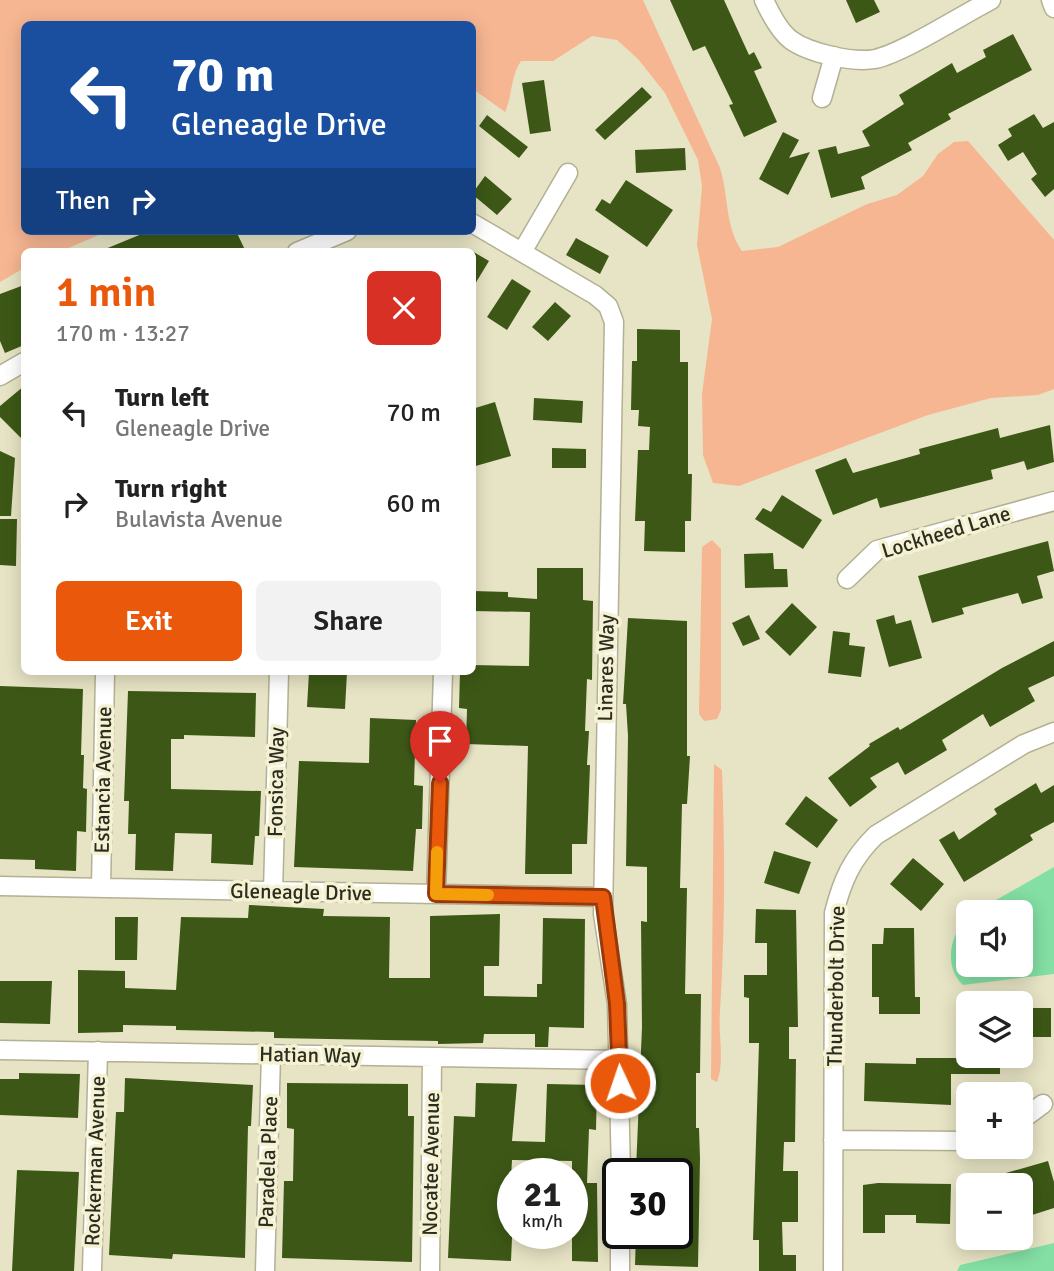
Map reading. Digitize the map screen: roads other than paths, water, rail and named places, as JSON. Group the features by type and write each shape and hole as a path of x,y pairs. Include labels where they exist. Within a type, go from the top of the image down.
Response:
{"street":[{"path":"764,0 770,14 792,40 854,60 877,58 991,0"},
{"path":"1051,0 1054,8"},
{"path":"822,98 826,53"},
{"path":"522,252 568,173"},
{"name":"Linares Way","path":"476,225 595,295 608,306 614,322 603,897 617,1004 621,1158"},
{"path":"307,248 337,235"},
{"path":"0,376 21,364"},
{"name":"Lockheed Lane","path":"847,579 877,550 1054,501"},
{"name":"Estancia Avenue","path":"101,888 105,675"},
{"name":"Fonsica Way","path":"273,892 279,675"},
{"path":"436,894 443,675"},
{"name":"Thunderbolt Drive","path":"833,1271 834,914 841,884 856,854 898,820 1024,744 1054,732"},
{"name":"Gleneagle Drive","path":"0,887 603,897"},
{"name":"Hatian Way","path":"0,1050 620,1060"},
{"name":"Rockerman Avenue","path":"92,1271 98,1052"},
{"name":"Paradela Place","path":"265,1271 271,1054"},
{"name":"Nocatee Avenue","path":"430,1271 432,1057"},
{"path":"1033,1111 1043,1104"},
{"path":"833,1140 956,1141"},
{"path":"620,1249 620,1271"}]}
